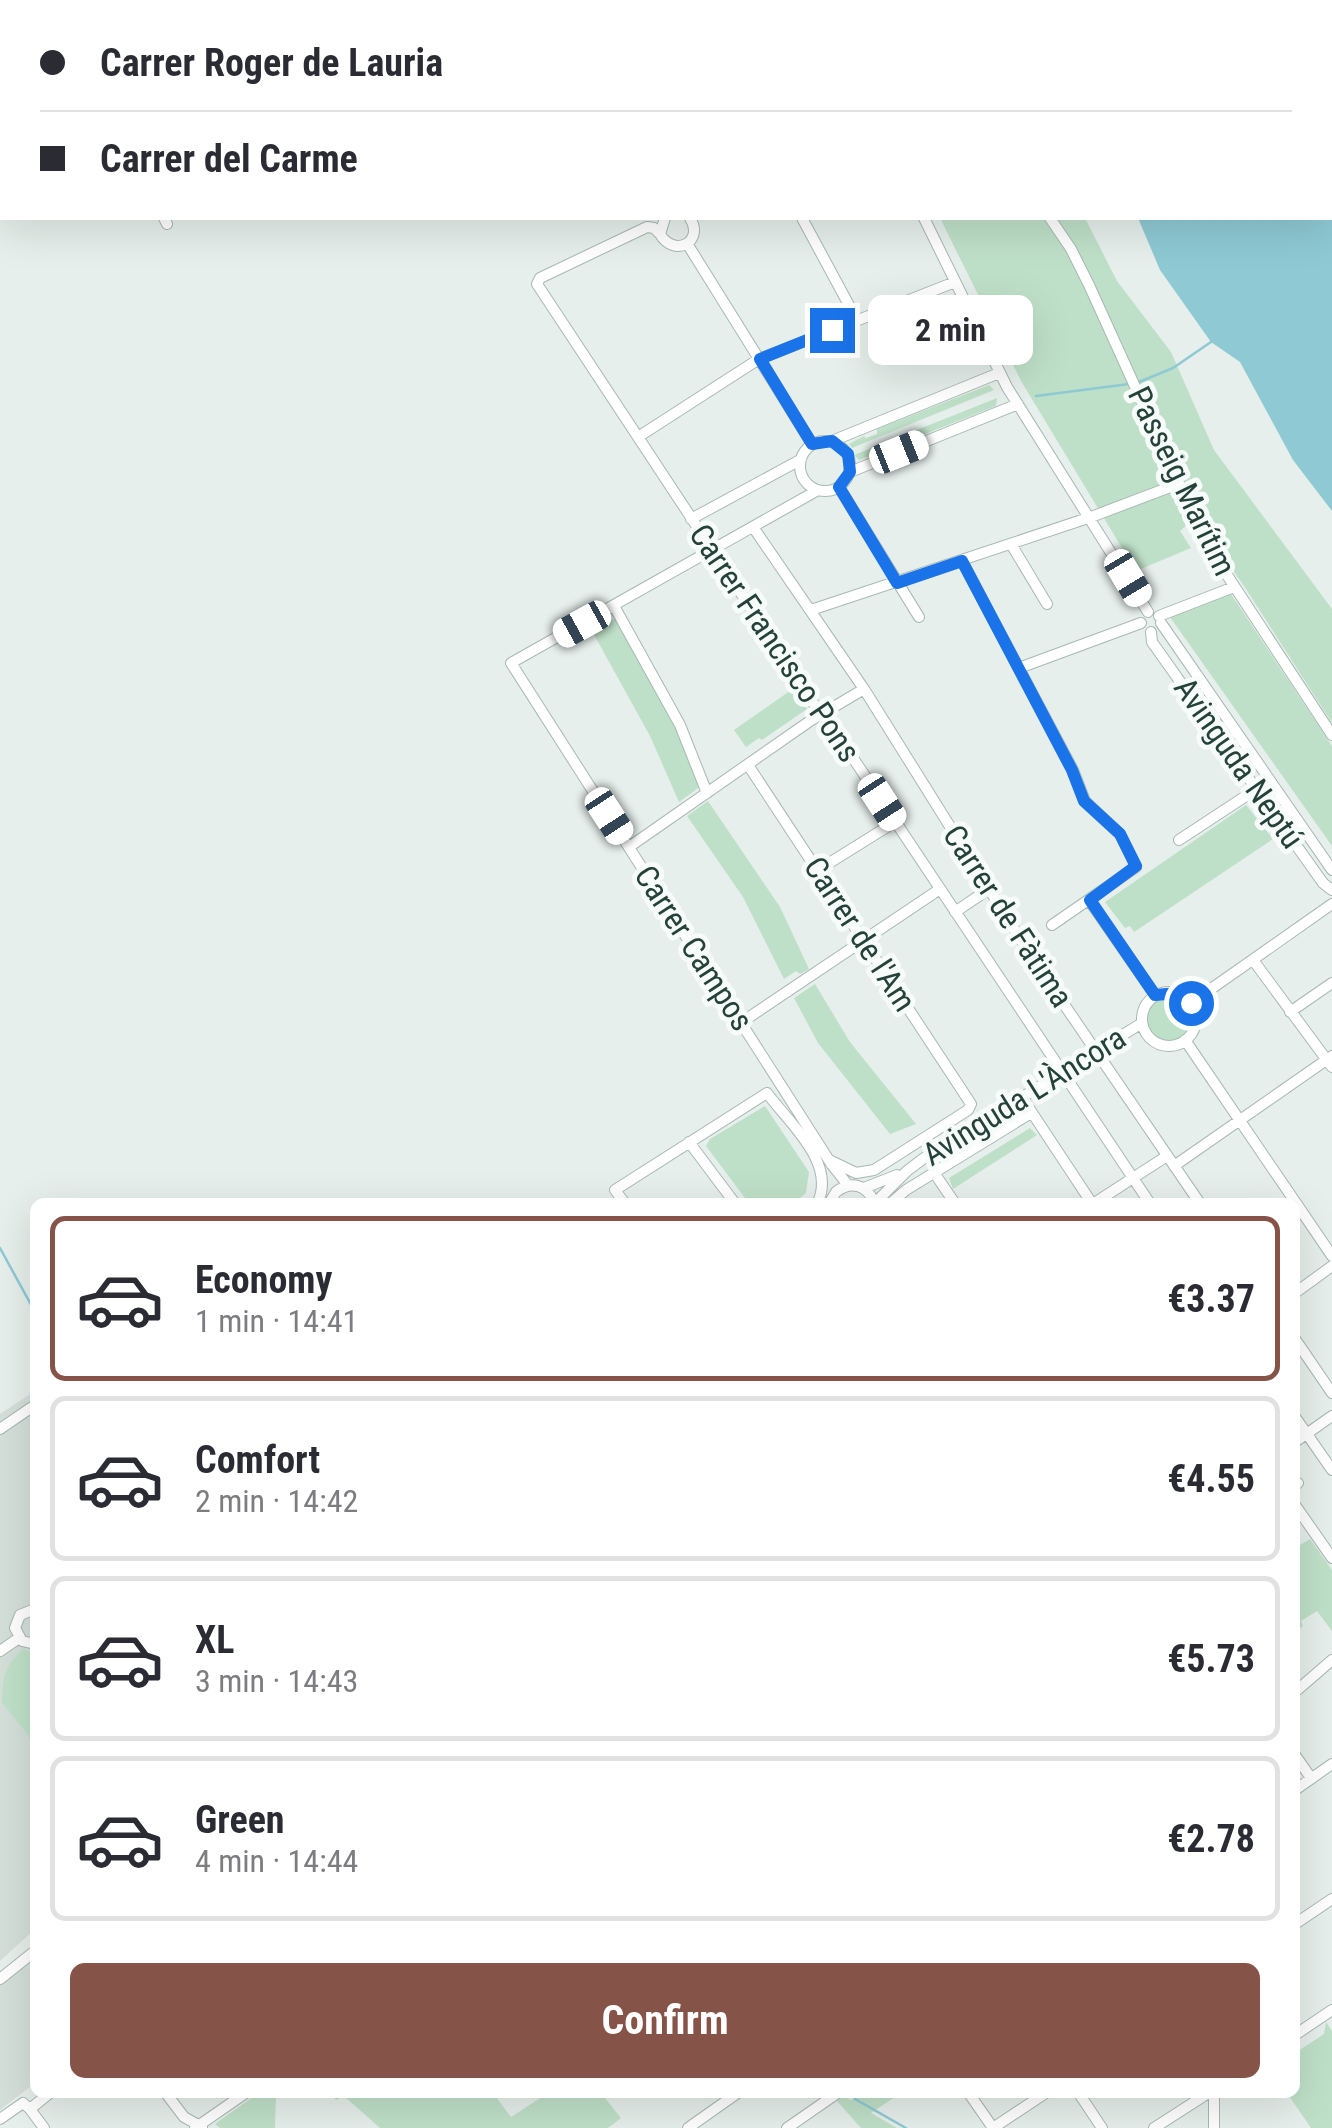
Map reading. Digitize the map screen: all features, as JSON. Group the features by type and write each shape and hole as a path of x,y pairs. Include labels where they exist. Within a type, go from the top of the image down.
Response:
{"street":[{"path":"664,220 660,234 671,246 688,244"},
{"path":"688,244 696,231 691,220"},
{"path":"803,220 857,320"},
{"name":"Avinguda Neptú","path":"925,220 1018,404 1156,617 1332,870"},
{"name":"Passeig Marítim","path":"1051,220 1071,249 1096,300 1206,543 1332,735"},
{"name":"Carrer Francisco Pons","path":"660,234 647,227 536,282 1146,1198"},
{"path":"688,244 812,444"},
{"path":"638,437 760,359 956,282"},
{"path":"691,519 800,460 812,444 832,441 1000,372"},
{"path":"707,793 680,724 614,606 818,490 839,487 850,472 1018,404"},
{"path":"832,441 848,454 850,472"},
{"path":"800,460 802,476 818,490"},
{"path":"811,610 1178,484"},
{"path":"839,487 919,617"},
{"name":"Carrer de Fàtima","path":"753,528 864,689 989,889 1197,1198"},
{"path":"1011,544 1047,604"},
{"path":"962,561 1072,770 1084,801 1120,834 1136,866 1052,925"},
{"path":"1019,668 1141,623 1143,615 1156,617 1234,587"},
{"name":"Carrer Campos","path":"614,606 511,663 780,1081"},
{"path":"1151,632 1157,631 1156,617"},
{"name":"Avinguda Neptú","path":"1141,623 1151,632 1152,642 1322,883 1332,890"},
{"path":"629,847 864,689"},
{"name":"Carrer de l'Am","path":"748,764 971,1104 968,1110 874,1170 856,1172 825,1165"},
{"path":"1178,840 1258,788"},
{"path":"818,870 895,822"},
{"path":"742,1022 940,888"},
{"path":"955,912 989,889"},
{"path":"1090,900 1155,995"},
{"path":"1191,1003 1332,904"},
{"path":"1100,1198 1170,1161 1330,1061 1252,960"},
{"path":"1290,1012 1332,983"},
{"path":"1178,993 1191,1003 1195,1027 1185,1040 1177,1045 1159,1044 1145,1032 1144,1007 1155,995 1178,993"},
{"name":"Avinguda L'Àncora","path":"864,1188 906,1170 1142,1023"},
{"path":"1185,1040 1293,1198"},
{"path":"780,1081 804,1140"},
{"path":"780,1081 825,1165 833,1197 848,1185"},
{"path":"621,1198 615,1190 768,1094 825,1165 848,1185 864,1188 872,1198"},
{"path":"1021,1096 1090,1198"},
{"path":"897,1198 1032,1113"},
{"path":"689,1142 731,1198"},
{"path":"819,1198 825,1165"},
{"name":"Avinguda L'Àncora","path":"879,1198 906,1170"},
{"path":"934,1174 951,1198"},
{"path":"1300,1208 1332,1256"},
{"path":"1300,1289 1332,1266"},
{"path":"1300,1345 1332,1393"},
{"path":"0,1429 30,1408"},
{"path":"1300,1439 1332,1416"},
{"path":"1300,1424 1328,1468"},
{"path":"1300,1512 1332,1558"},
{"path":"30,1610 17,1618 15,1628 19,1638 30,1642"},
{"path":"0,1651 19,1638"},
{"path":"1300,1688 1332,1660"},
{"path":"1300,1762 1312,1778"},
{"path":"1300,1786 1332,1764"},
{"path":"1300,1921 1328,1902 1332,1917"},
{"path":"0,1979 30,1955"},
{"path":"1300,2032 1332,2010"},
{"path":"30,2109 44,2098"},
{"path":"170,2098 184,2117 199,2127 239,2098"},
{"path":"688,2128 730,2098"},
{"path":"787,2128 830,2098"},
{"path":"974,2098 1000,2126 1039,2098"},
{"path":"1082,2098 1102,2128"},
{"path":"1154,2128 1202,2098"},
{"path":"1212,2098 1214,2128"},
{"path":"0,2119 22,2103 44,2128"}],"shaded area":[{"path":"30,1394 30,1934 0,1961 0,1414"},
{"path":"30,1963 30,2087 0,2110 0,1985"}],"green space":[{"path":"941,220 1050,220 1067,246 1178,484 1190,522 1180,531 1191,548 1136,571 1021,381"},
{"path":"1056,220 1086,220 1117,281 1171,352 1214,450 1332,609 1332,723 1196,518"},
{"path":"989,385 994,390 852,448 849,444 877,434 877,429"},
{"path":"997,398 996,406 859,460 854,455"},
{"path":"1231,594 1332,746 1332,846 1170,617"},
{"path":"616,618 701,786 679,802 650,736 592,631"},
{"path":"794,688 807,709 746,747 734,730"},
{"path":"708,801 780,907 809,969 784,979 743,897 687,816"},
{"path":"1246,805 1273,839 1134,932 1130,926 1125,928 1105,902"},
{"path":"815,984 850,1042 916,1124 890,1134 818,1043 794,998"},
{"path":"1169,992 1188,1000 1196,1019 1188,1038 1169,1046 1150,1038 1142,1019 1150,1000"},
{"path":"765,1106 809,1172 806,1193 800,1198 745,1198 706,1146 710,1139"},
{"path":"1030,1128 1037,1135 953,1189 949,1178"},
{"path":"1310,1539 1332,1570 1332,1631 1317,1611 1301,1621 1300,1628 1300,1545"},
{"path":"23,1649 30,1652 30,1741 2,1702 12,1661"},
{"path":"1326,2022 1332,2031 1332,2128 1311,2128 1290,2098 1300,2098 1300,2050 1324,2034"},
{"path":"252,2098 276,2098 275,2128 220,2128 215,2124"},
{"path":"346,2098 497,2098 511,2117 540,2098 605,2098 621,2118 608,2128 380,2128"},
{"path":"894,2098 871,2113 897,2128 861,2128 837,2101"}],"water":[{"path":"1139,220 1332,220 1332,511 1293,460 1240,362 1211,342 1160,270"}],"waterway":[{"path":"1139,382 1173,368 1211,342"},
{"path":"1036,396 1129,384"},
{"path":"0,1248 30,1303"},
{"path":"855,2099 906,2128"}],"route":[{"path":"832,330 760,359 812,444 832,441 848,454 850,472 839,487 897,583 962,561 1072,770 1084,801 1120,834 1136,866 1090,900 1155,995 1178,993 1191,1003"}]}
